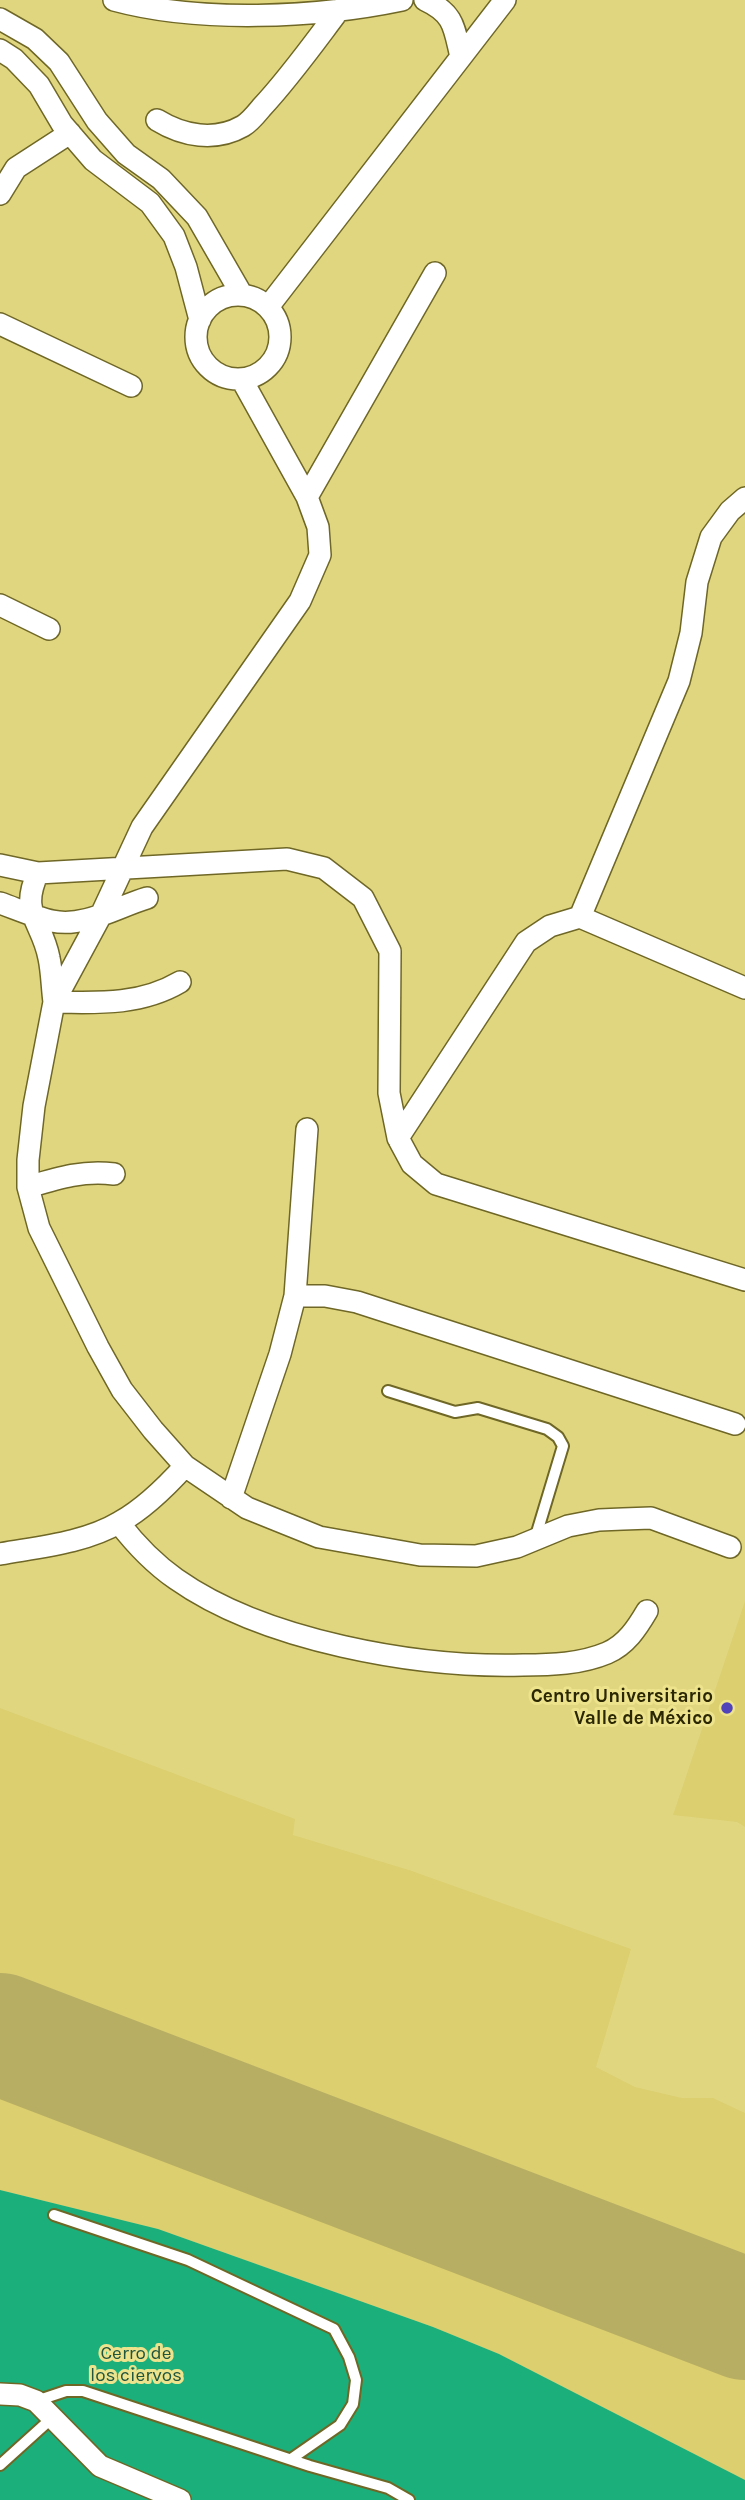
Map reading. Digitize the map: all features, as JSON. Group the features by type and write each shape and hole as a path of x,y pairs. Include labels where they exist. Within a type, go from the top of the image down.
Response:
{"street":[{"path":"114,0 218,16 339,10 402,0"},
{"path":"425,0 442,8 454,27 461,57"},
{"path":"268,307 505,0"},
{"path":"157,120 172,129 195,136 219,134 245,125 275,93 339,10"},
{"path":"0,19 35,39 59,62 97,121 126,154 161,178 197,217 242,295"},
{"path":"0,50 39,85 70,133 93,160 150,203 174,236 186,267 200,320"},
{"path":"0,194 16,168 70,133"},
{"path":"307,497 435,273"},
{"path":"242,295 256,299 268,307 279,325 280,346 267,369 255,377 242,380 227,378 214,372 204,362 198,349 196,334 207,309 217,300 242,295"},
{"path":"2,322 131,386"},
{"path":"54,1002 101,915 142,827 300,601 320,555 318,527 307,497 242,380"},
{"path":"580,917 679,681 691,633 697,582 711,537 730,510 745,498"},
{"path":"0,605 49,629"},
{"path":"0,865 38,873 287,859 324,868 363,898 390,951 389,1093 398,1138 412,1164 436,1184 745,1280"},
{"path":"38,873 30,890 32,913 49,957 54,1002 34,1106 28,1187 39,1228 97,1347 122,1390 185,1466 247,1508 319,1537 420,1555 476,1556 517,1547 568,1527 599,1520 652,1518 730,1547"},
{"path":"0,903 53,921 75,921 101,915 147,898"},
{"path":"398,1138 526,942 550,926 580,917 745,988"},
{"path":"54,1002 105,1004 144,998 163,992 180,982"},
{"path":"231,1498 281,1354 295,1296 307,1129"},
{"path":"28,1187 71,1175 93,1172 114,1174"},
{"path":"295,1296 325,1296 357,1302 734,1424"},
{"path":"0,1554 90,1535 119,1523 166,1487 185,1466"},
{"path":"119,1523 141,1552 177,1580 225,1606 283,1630 345,1647 422,1661 491,1666 554,1665 591,1658 610,1652 626,1641 647,1611"},
{"path":"0,2393 20,2395 36,2401 100,2466 180,2500"}],"lane":[{"path":"388,1391 455,1412 478,1408 547,1429 558,1437 562,1446 535,1539"},
{"path":"54,2215 188,2260 334,2329 352,2368 355,2380 353,2404 340,2426 291,2459"},
{"path":"36,2401 66,2391 83,2391 388,2488 408,2500"},
{"path":"0,2465 52,2418"}],"shaded area":[{"name":"Centro Universitario Valle de México","path":"745,1601 745,1827 737,1822 673,1815"},
{"path":"0,1708 295,1819 293,1835 409,1870 631,1949 596,2067 635,2087 682,2098 713,2098 745,2113 745,2480 499,2354 433,2327 158,2229 0,2190"}],"green space":[{"name":"Cerro de los ciervos","path":"0,2190 158,2229 433,2327 499,2354 745,2480 745,2500 0,2500"}],"runway":[{"path":"0,2034 745,2319"}],"place":[{"name":"Centro Universitario Valle de México","path":"727,1708"}]}
